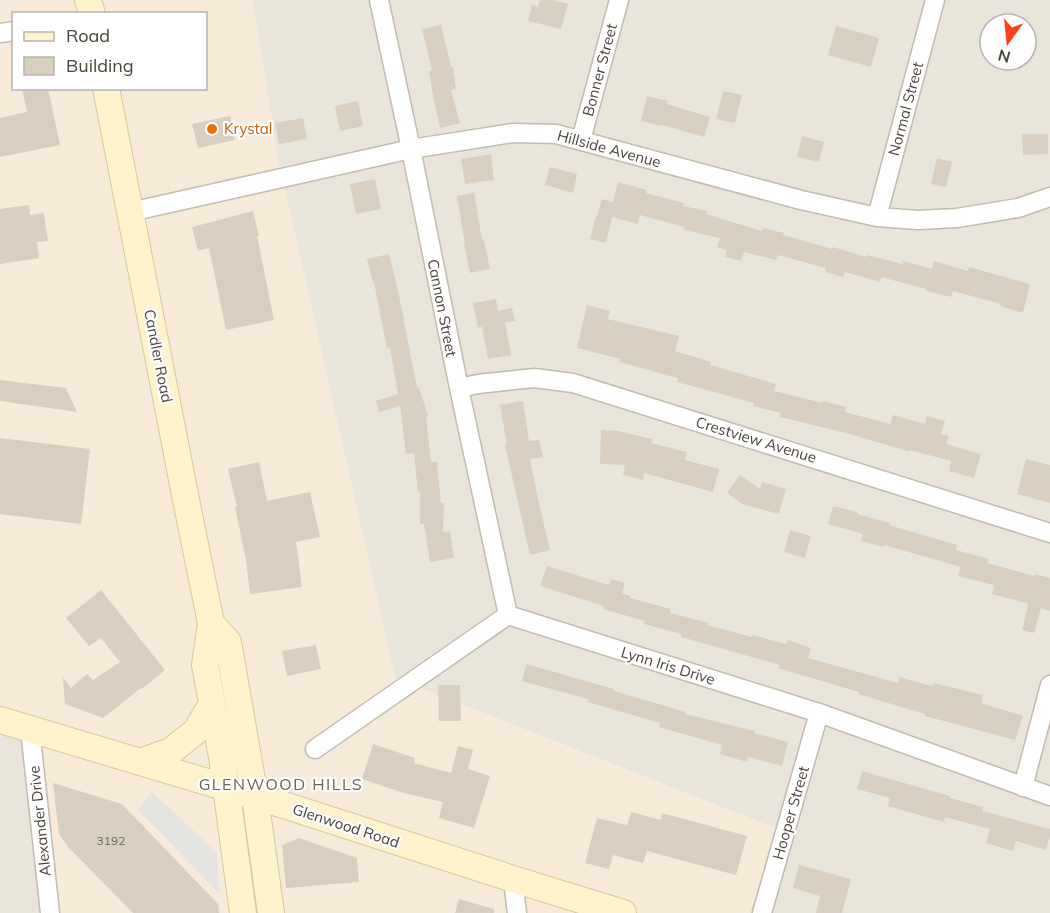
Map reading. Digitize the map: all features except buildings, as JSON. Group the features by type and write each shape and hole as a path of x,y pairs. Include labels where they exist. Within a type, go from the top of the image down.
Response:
{"main road":[{"name":"Candler Road","path":"106,90 211,623 205,665 222,757 243,913"},
{"name":"Candler Road","path":"211,623 228,642 255,796 271,913"},
{"path":"141,762 171,751 196,731 212,704"},
{"name":"Glenwood Road","path":"0,720 226,787 623,913"}],"street":[{"name":"Cannon Street","path":"378,0 508,615"},
{"name":"Bonner Street","path":"581,140 619,0"},
{"name":"Normal Street","path":"877,218 935,0"},
{"name":"Hillside Avenue","path":"130,213 411,149 513,133 556,134 877,218 918,220 957,218 1018,208 1050,197"},
{"name":"Crestview Avenue","path":"459,388 534,378 573,382 1050,533"},
{"name":"Lynn Iris Drive","path":"508,615 819,713 1050,796"},
{"path":"315,749 508,615"},
{"path":"1023,787 1050,685"},
{"name":"Hooper Street","path":"762,913 819,713"},
{"name":"Alexander Drive","path":"30,729 50,913"},
{"path":"513,879 518,913"}],"shaded area":[{"path":"0,0 252,0 278,159 395,678 777,829 750,913 51,913 36,742 0,730"},
{"path":"252,0 1050,0 1050,913 750,913 777,829 395,678 278,159"},
{"path":"0,730 36,742 51,913 0,913"},
{"path":"152,792 217,853 219,893 138,810"}],"place":[{"name":"Krystal","path":"212,129"}],"district":[{"name":"GLENWOOD HILLS","path":"281,784"}]}
